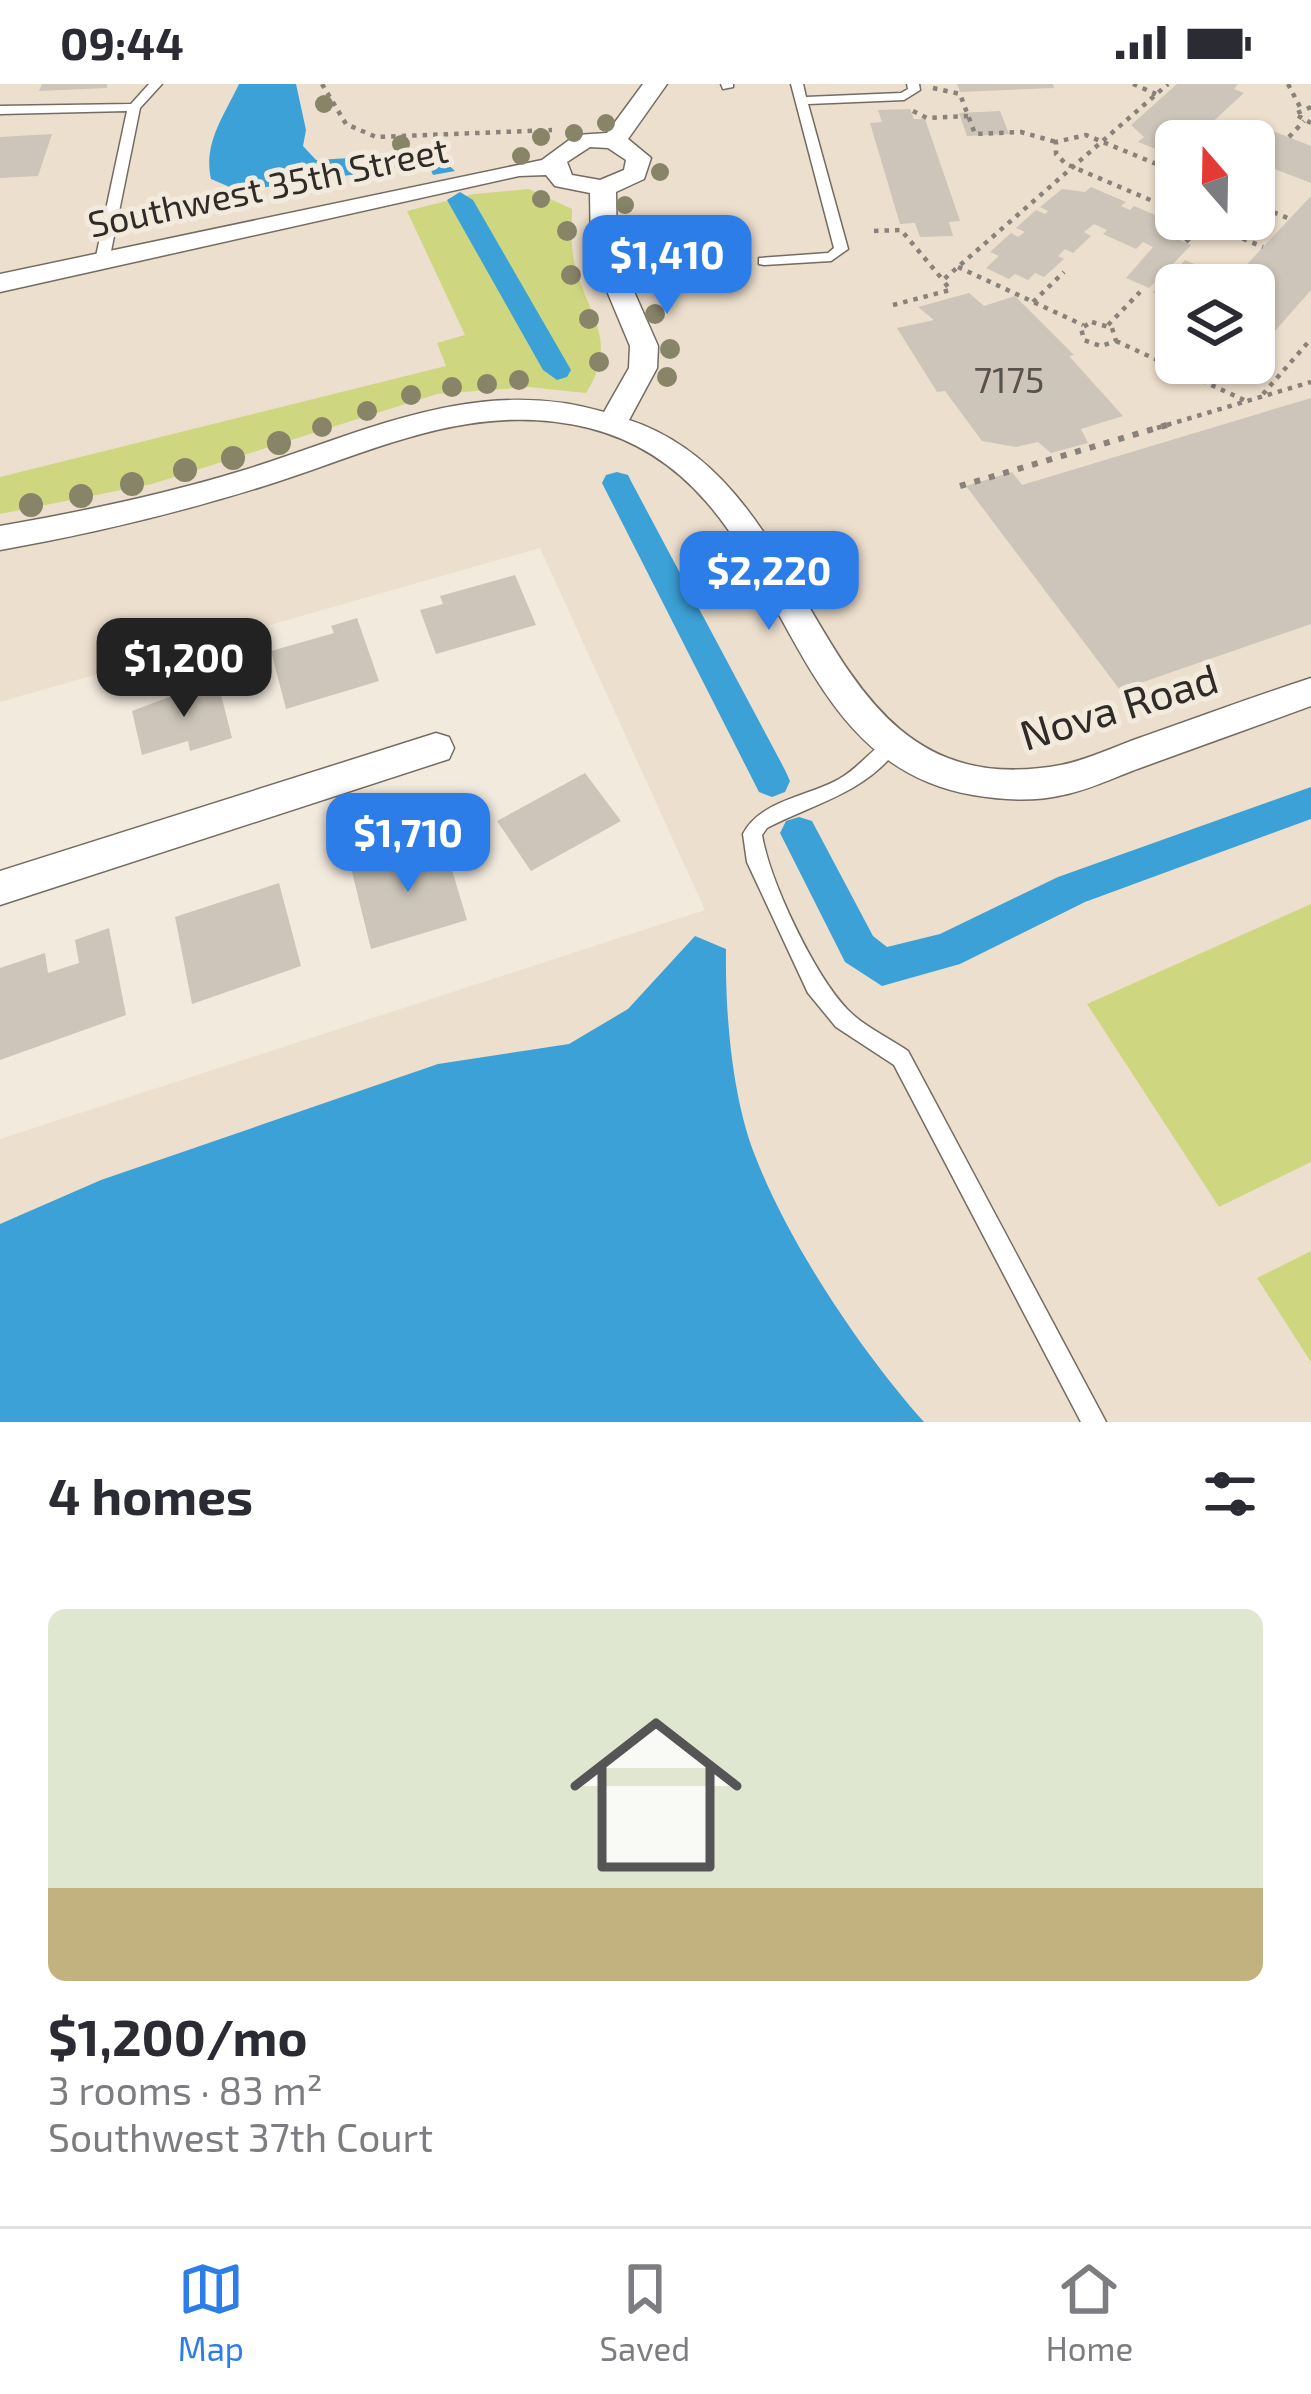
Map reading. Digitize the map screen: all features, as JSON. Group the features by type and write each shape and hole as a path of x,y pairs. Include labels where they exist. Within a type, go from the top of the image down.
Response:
{"street":[{"path":"614,141 655,84"},
{"path":"614,141 634,151 639,166 627,181 603,188 575,186 556,174 553,166 561,150 572,144 614,141"},
{"name":"Southwest 35th Street","path":"0,283 519,169 553,166"},
{"path":"603,188 604,253 644,346 643,368 612,424"},
{"path":"0,538 188,497 426,419 518,409 612,424 682,456 723,494 857,714 890,746"},
{"name":"Nova Road","path":"890,746 951,776 1033,786 1064,780 1311,692"},
{"path":"0,888 436,748"}],"lane":[{"path":"102,261 134,107 156,84"},
{"path":"764,261 839,254 797,84"},
{"path":"801,101 904,96 914,91 913,84"},
{"path":"0,110 134,107"},
{"path":"890,746 878,764 851,785 760,822 752,844 829,1007 901,1058 1094,1422"}],"path":[{"path":"322,84 335,116 346,128 364,136 390,140 562,129"},
{"path":"1132,84 1156,94"},
{"path":"943,280 1168,84"},
{"path":"1288,84 1300,108"},
{"path":"929,89 960,94 975,134 1021,132 1056,142 1086,135 1155,163"},
{"path":"911,105 927,118 968,116"},
{"path":"1289,137 1308,122 1295,113 1311,107"},
{"path":"1056,142 1055,154 1073,168 1155,203"},
{"path":"1275,213 1290,219"},
{"path":"874,231 901,230 950,290 893,305"},
{"path":"1248,240 1263,247"},
{"path":"958,267 1083,325 1108,325 1117,334 1115,341"},
{"path":"1034,302 1064,272"},
{"path":"1108,325 1140,292"},
{"path":"1083,325 1081,336 1089,343 1101,346 1115,341 1247,401"},
{"path":"1261,397 1311,339"},
{"path":"960,486 1311,382"}],"shaded area":[{"path":"0,84 1311,84 1311,1422 0,1422 0,1139 705,910 540,548 0,702"}],"green space":[{"path":"529,189 572,209 575,266 601,343 596,375 586,393 529,387 437,394 152,484 0,514 0,477 446,366 437,343 465,335 407,211 474,194"},
{"path":"1311,904 1311,1162 1219,1207 1087,1004"},
{"path":"1311,1251 1311,1362 1257,1278"}],"water":[{"path":"239,84 296,84 306,130 303,146 316,160 436,153 455,171 433,175 429,166 406,167 239,191 211,179 209,166 216,130"},
{"path":"695,936 726,949 736,1083 748,1135 770,1191 830,1297 924,1422 0,1422 0,1224 101,1180 438,1064 569,1044 628,1009"}],"building":[{"path":"42,84 107,84 107,88 39,91"},
{"path":"957,84 1053,84 1054,88 960,92"},
{"path":"1177,84 1238,84 1234,89 1244,93 1215,120 1155,120 1155,149 1138,142 1144,137 1131,125"},
{"path":"910,109 914,119 925,119 960,221 949,222 953,236 920,237 915,223 900,224 870,123 882,122 878,110"},
{"path":"1000,111 1009,134 967,136 959,113"},
{"path":"1275,132 1311,146 1311,183 1275,169"},
{"path":"52,134 38,176 0,178 0,137"},
{"path":"1091,187 1126,202 1121,206 1130,210 1134,206 1155,215 1155,240 1191,245 1173,264 1155,264 1155,282 1149,288 1126,278 1153,247 1143,242 1136,249 1103,234 1107,230 1094,224 1084,232 1091,236 1073,253 1065,249 1058,256 1064,259 1044,277 1035,273 1028,280 1015,274 1009,279 986,268 999,256 990,252 1011,233 1018,237 1025,232 1016,228 1036,210 1045,214 1048,211 1040,207 1062,189 1085,192"},
{"path":"1311,196 1311,290 1275,331 1275,264 1247,264 1275,240"},
{"path":"969,293 984,306 1015,296 1074,355 1069,356 1123,416 1081,429 1088,443 1051,453 1038,442 1016,447 982,441 945,391 937,392 897,328 934,320 918,307"},
{"path":"1311,398 1311,624 1120,690 966,486 1012,472 1022,485"},
{"path":"515,575 536,625 436,654 420,610 443,604 440,596"},
{"path":"357,618 379,681 286,709 271,651 334,633 331,626"},
{"path":"217,679 232,738 190,751 188,741 142,755 132,711"},
{"path":"585,773 621,821 531,871 497,821"},
{"path":"443,840 467,920 371,949 351,868"},
{"path":"279,883 301,966 192,1004 175,917"},
{"path":"109,928 126,1015 0,1060 0,968 45,953 48,973 79,963 75,940"}],"waterway":[{"path":"460,200 557,370"},
{"path":"617,483 772,781"},
{"path":"799,833 859,949 882,967 946,951 1072,889 1311,803"}]}
